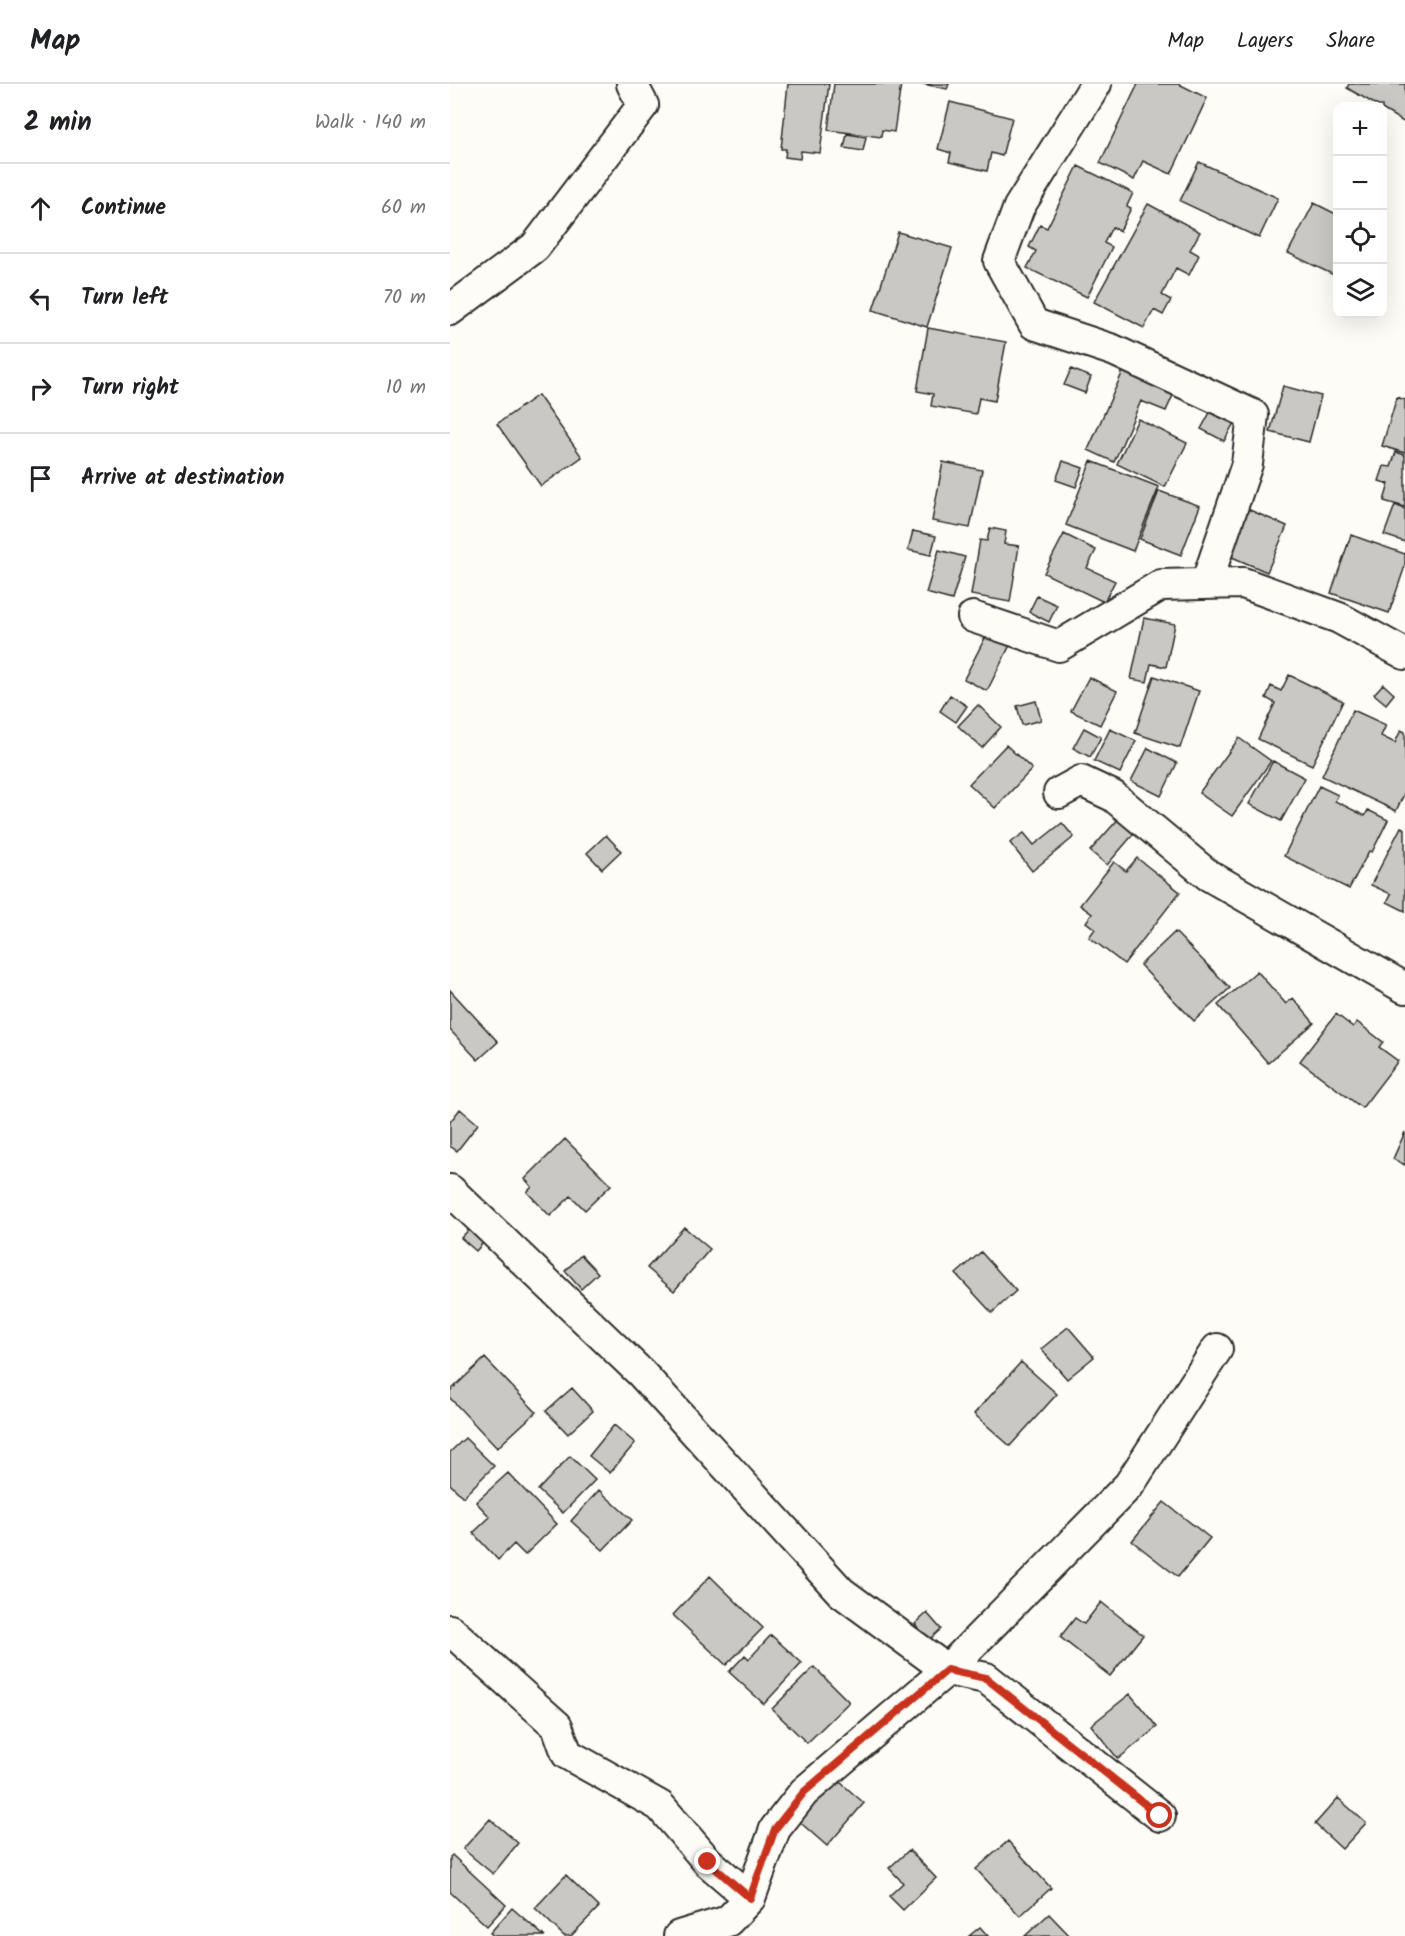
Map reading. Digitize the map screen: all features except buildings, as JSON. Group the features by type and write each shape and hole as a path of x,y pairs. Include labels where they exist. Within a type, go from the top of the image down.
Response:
{"street":[{"path":"450,310 535,247 643,105 632,84"},
{"path":"1096,84 1018,207 999,261 1034,324 1113,350 1253,415 1247,464 1206,584"},
{"path":"973,617 1059,646 1161,585 1243,583 1339,618 1405,654"},
{"path":"1059,793 1081,781 1113,796 1208,875 1405,988"},
{"path":"450,1190 641,1373 841,1592 947,1670 986,1678 1160,1816"},
{"path":"679,1936 728,1921 750,1898 775,1829 804,1792 947,1670 1129,1485 1217,1349"},
{"path":"450,1630 556,1726 567,1754 660,1806 708,1862 750,1898"}],"route":[{"path":"708,1862 750,1898 775,1829 804,1792 947,1670 986,1678 1160,1816"}]}
